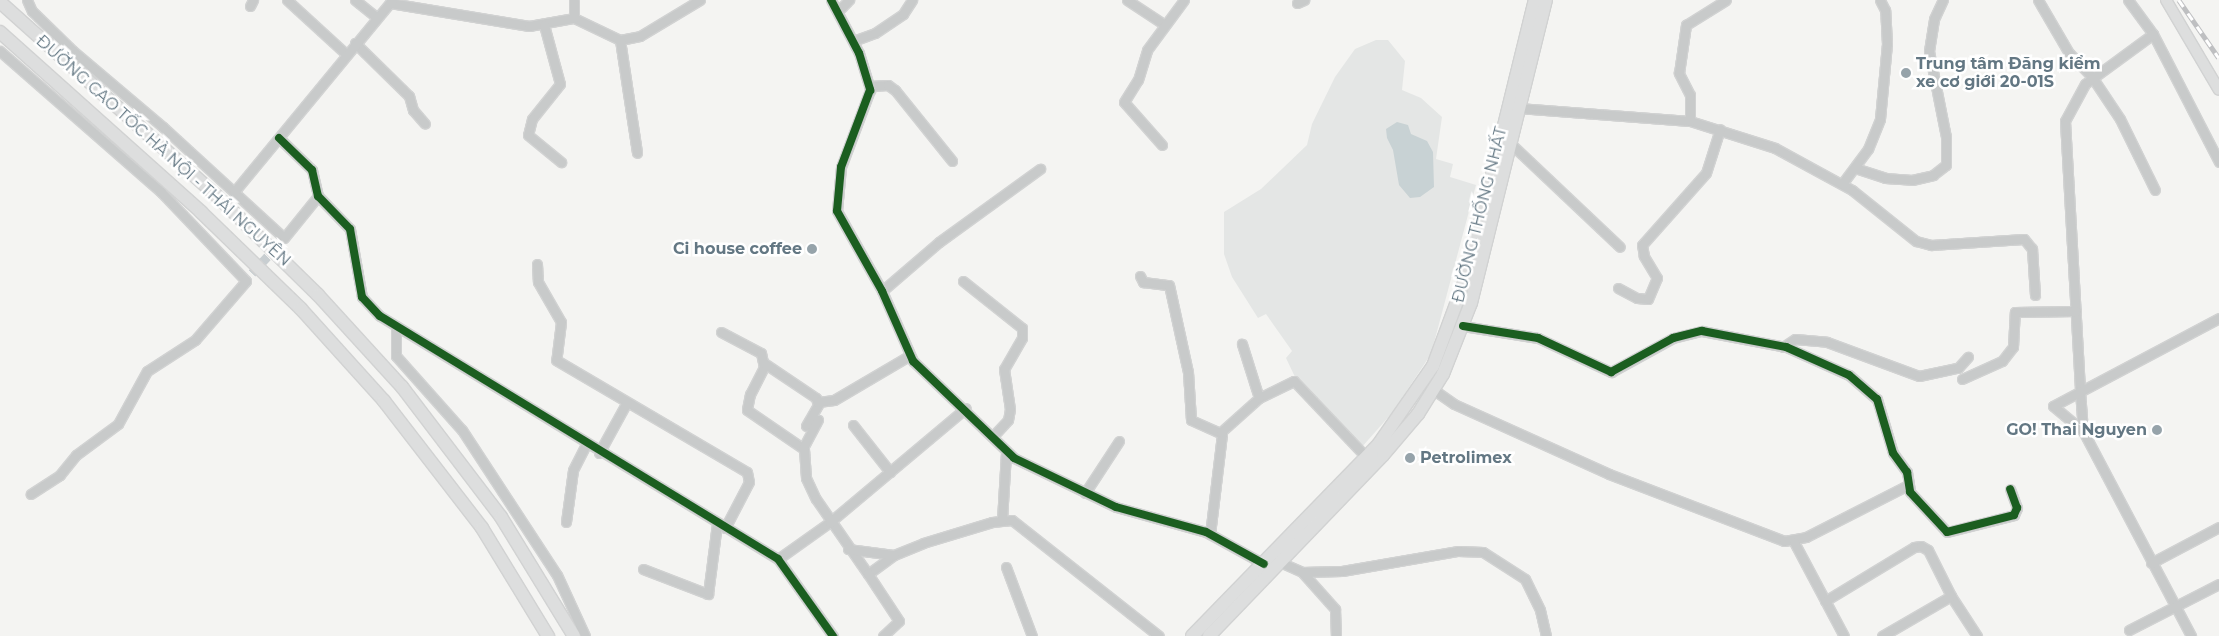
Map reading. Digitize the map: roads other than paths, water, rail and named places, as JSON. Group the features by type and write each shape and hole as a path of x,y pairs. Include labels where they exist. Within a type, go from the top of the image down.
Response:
{"highway":[{"name":"ĐƯỜNG THỐNG NHẤT","path":"1192,636 1273,566 1403,432 1434,390 1463,326 1510,143 1513,107 1535,0"},
{"name":"ĐƯỜNG THỐNG NHẤT","path":"1210,636 1391,430 1433,366 1468,272 1513,107 1546,0"},
{"name":"ĐƯỜNG CAO TỐC HÀ NỘI - THÁI NGUYÊN","path":"0,2 217,196 318,295 402,387 501,517 574,636"},
{"name":"ĐƯỜNG CAO TỐC HÀ NỘI - THÁI NGUYÊN","path":"0,32 201,212 301,309 384,401 482,528 538,618 546,636"},
{"path":"501,517 584,636"}],"main road":[{"path":"2166,0 2219,90"}],"street":[{"path":"28,0 32,11 73,51 234,192 282,240 318,196"},
{"path":"287,0 346,54"},
{"path":"355,0 377,18"},
{"path":"574,0 574,18"},
{"path":"234,192 355,43 391,2 510,25 544,26 574,18 620,40 640,36 700,0"},
{"path":"831,0 853,41 870,86 841,167 835,202 845,231 882,291 909,356 966,408 1006,453 1085,493 1154,520 1210,534 1273,566 1302,572 1342,570 1458,551 1483,552 1525,579 1540,610 1546,636"},
{"path":"838,12 849,0"},
{"path":"853,41 875,33 903,14 912,0"},
{"path":"1126,0 1164,25"},
{"path":"1162,145 1124,102 1138,80 1147,50 1184,0"},
{"path":"1690,121 1690,96 1679,73 1686,25 1726,0"},
{"path":"1842,184 1855,168 1874,138 1884,100 1887,44 1885,10 1880,0"},
{"path":"1855,168 1885,178 1912,180 1933,175 1946,165 1946,137 1929,50 1934,19 1943,0"},
{"path":"2038,0 2069,53 2092,77 2120,119 2155,190"},
{"path":"2128,0 2153,34 2219,162"},
{"path":"544,26 560,84 532,119 528,135 561,162"},
{"path":"2082,430 2065,121 2092,77 2153,34"},
{"path":"620,40 637,153"},
{"path":"355,43 409,96 413,110 426,124"},
{"path":"0,50 161,192 249,276 244,286 195,340 147,371 118,424 76,455 60,475 31,494"},
{"path":"870,86 888,85 894,90 952,161"},
{"path":"1513,107 1690,121 1720,128 1775,148 1842,184 1875,205 1907,236 1922,244 2024,239 2032,249 2035,295"},
{"path":"1618,288 1636,298 1648,300 1657,274 1644,256 1642,245 1706,173 1720,128"},
{"path":"279,138 312,170 318,196 344,220 354,238 363,300 396,326 599,453 778,559 833,636"},
{"path":"1510,143 1620,247"},
{"path":"882,291 938,242 1040,169"},
{"path":"537,264 538,282 561,322 555,358 747,472 749,482 721,526 708,594 643,569"},
{"path":"1140,276 1145,282 1169,285 1188,372 1191,420 1221,432"},
{"path":"963,281 1022,328 1022,338 1004,369 1010,409 1008,420 992,437"},
{"path":"1962,379 2002,361 2013,347 2015,312 2076,311"},
{"path":"2191,636 2082,430 2054,406 2080,390 2219,318"},
{"path":"396,326 396,356 462,430 556,576 584,636"},
{"path":"1463,326 1538,338 1611,372 1673,338 1702,331 1783,347 1849,375 1877,399 1893,454 1907,472 1908,485 1912,496 1950,534 2014,515 2017,508 2010,489"},
{"path":"722,332 759,352 764,363 814,395 818,402"},
{"path":"1783,347 1795,339 1827,342 1920,376 1958,368 1968,357"},
{"path":"1242,344 1259,398"},
{"path":"818,402 834,400 909,356"},
{"path":"764,363 747,410 803,448"},
{"path":"1210,534 1218,486 1221,432 1259,398 1294,381 1367,458"},
{"path":"1434,390 1454,404 1609,474 1777,539 1794,542 1908,485"},
{"path":"599,453 627,402"},
{"path":"806,426 818,402"},
{"path":"778,559 830,522 966,408"},
{"path":"818,420 803,448 806,480 830,522 899,621 882,636"},
{"path":"853,425 890,472"},
{"path":"1085,493 1119,441"},
{"path":"566,522 574,470 586,444"},
{"path":"1002,520 1006,453"},
{"path":"868,574 894,555 1002,520 1012,520 1159,636"},
{"path":"2151,563 2219,527"},
{"path":"1794,542 1844,636"},
{"path":"1825,601 1918,546 1928,550 1951,596 1977,636"},
{"path":"848,549 894,555"},
{"path":"1006,567 1032,636"},
{"path":"1302,572 1335,609 1336,636"},
{"path":"2129,630 2219,584"},
{"path":"1882,636 1951,596"}],"tunnel":[{"path":"252,273 280,243"}],"railway":[{"path":"2179,0 2219,58"}],"place":[{"name":"Trung tâm Đăng kiểm xe cơ giới 20-01S","path":"1906,73"},
{"name":"Ci house coffee","path":"812,249"},
{"name":"GO! Thai Nguyen","path":"2157,430"},
{"name":"Petrolimex","path":"1410,458"}]}
